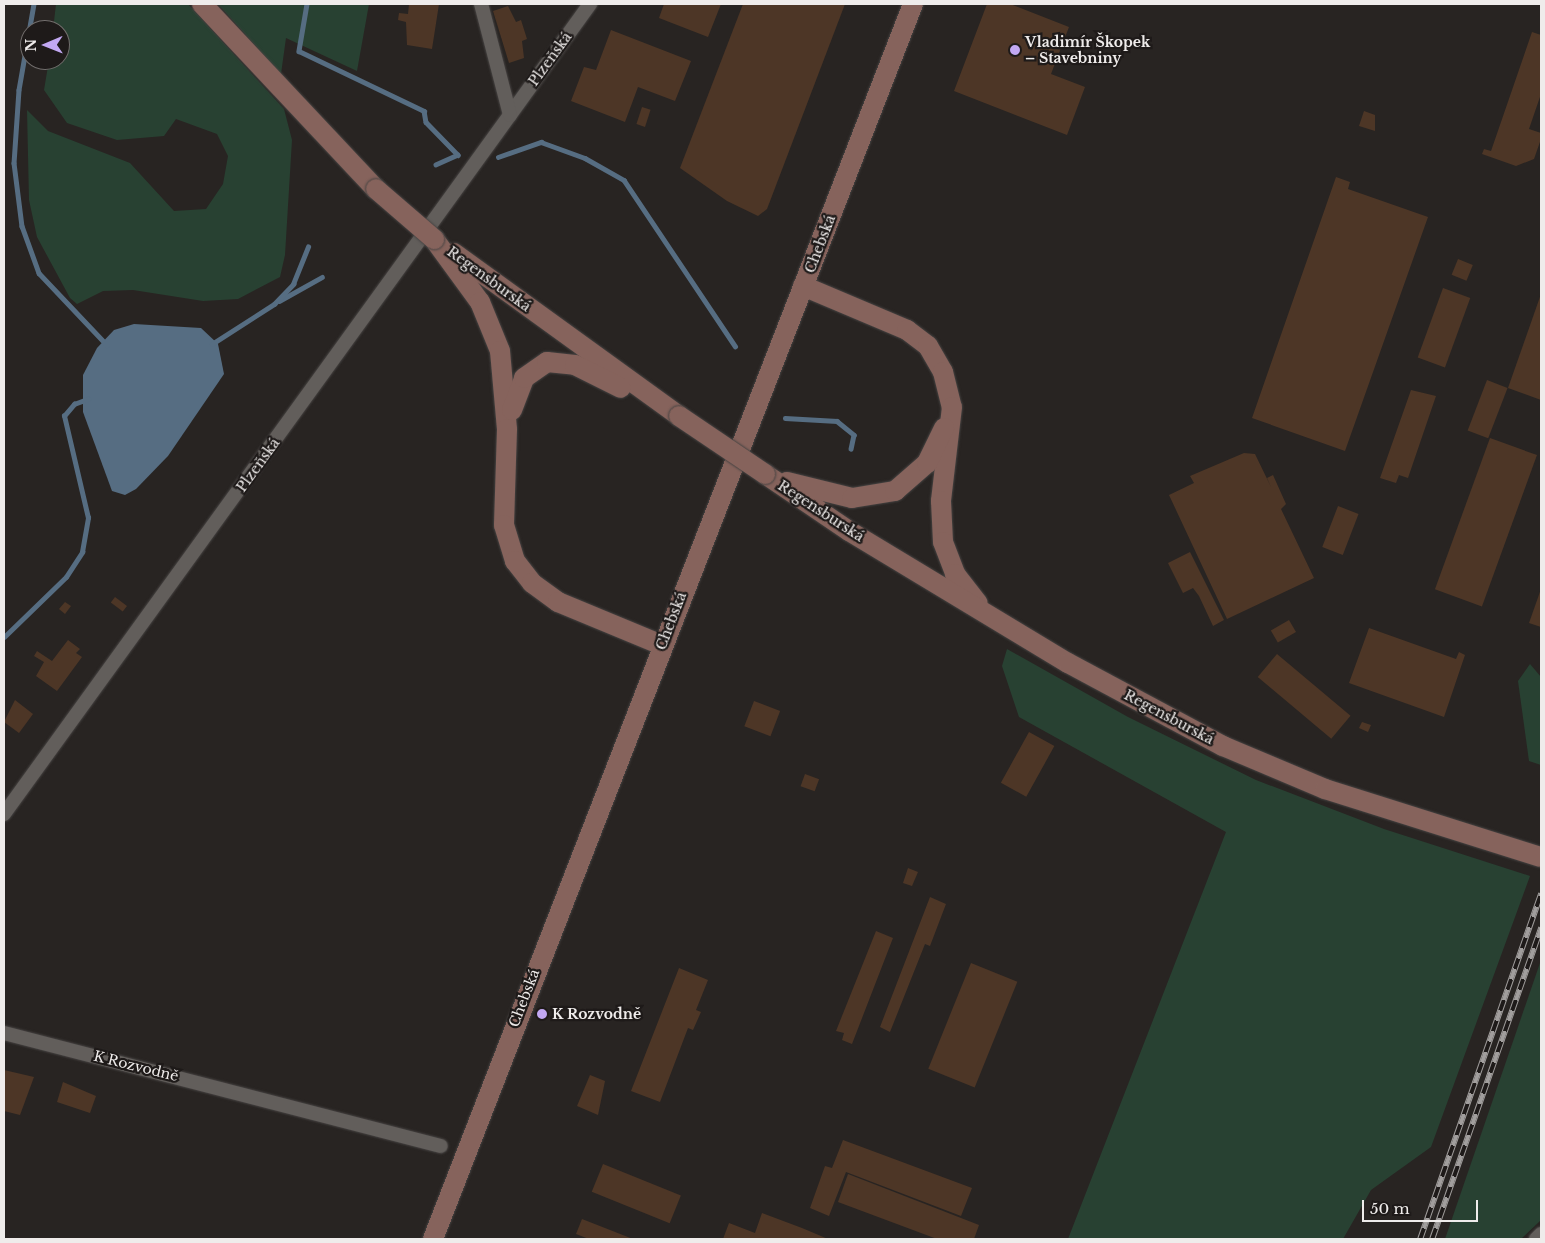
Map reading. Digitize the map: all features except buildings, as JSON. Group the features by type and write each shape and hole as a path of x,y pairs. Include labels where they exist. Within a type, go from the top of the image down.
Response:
{"main road":[{"name":"Regensburská","path":"202,4 360,174 458,261 655,403 679,416 765,474 802,493 1018,633 1248,757 1325,789 1541,857"},
{"name":"Chebská","path":"433,1239 662,645 913,4"},
{"path":"458,261 497,338 505,376 507,429 504,525 522,571 558,602 662,645"},
{"path":"803,286 907,330 928,346 949,389 951,426 941,501 943,542 955,574 970,595 1018,633"},
{"path":"507,429 524,378 547,362 575,365 655,403"},
{"path":"802,493 852,498 874,497 909,482 941,438 949,389"}],"street":[{"path":"481,4 510,115"},
{"name":"Plzeňská","path":"4,814 590,4"},
{"name":"K Rozvodně","path":"4,1033 441,1146"},
{"path":"1536,1239 1541,1234"}],"green space":[{"path":"56,4 188,4 284,109 292,140 285,255 280,277 238,299 203,301 133,290 103,291 77,304 70,298 37,237 29,200 27,110 48,131 130,163 174,211 206,209 223,184 228,156 217,134 176,119 164,136 117,140 67,123 44,90 47,70 70,70 70,20 54,20"},
{"path":"218,4 369,4 357,71 286,38 281,74"},
{"path":"1007,649 1128,717 1256,780 1384,829 1530,876 1431,1147 1371,1190 1343,1239 1068,1239 1226,832 1019,717 1002,666"},
{"path":"1530,664 1541,677 1541,765 1529,761 1518,681"},
{"path":"1541,960 1541,1220 1521,1239 1445,1239"}],"water":[{"path":"134,324 201,328 218,344 224,374 168,456 136,489 125,495 112,491 83,412 83,375 97,348 114,330"}],"waterway":[{"path":"34,4 19,90 14,163 22,226 39,273 107,345"},
{"path":"307,4 299,51 424,111 426,122 458,155 436,165"},
{"path":"498,157 541,142 585,158 624,180 735,346"},
{"path":"212,344 274,304 293,284 308,247"},
{"path":"279,301 322,277"},
{"path":"4,637 66,577 82,552 88,518 64,416 74,404 88,399"},
{"path":"785,418 837,421 854,435 851,449"}],"railway":[{"path":"1420,1239 1541,894"},
{"path":"1432,1239 1541,927"}],"place":[{"name":"Vladimír Škopek – Stavebniny","path":"1015,50"},
{"name":"K Rozvodně","path":"542,1014"}]}
